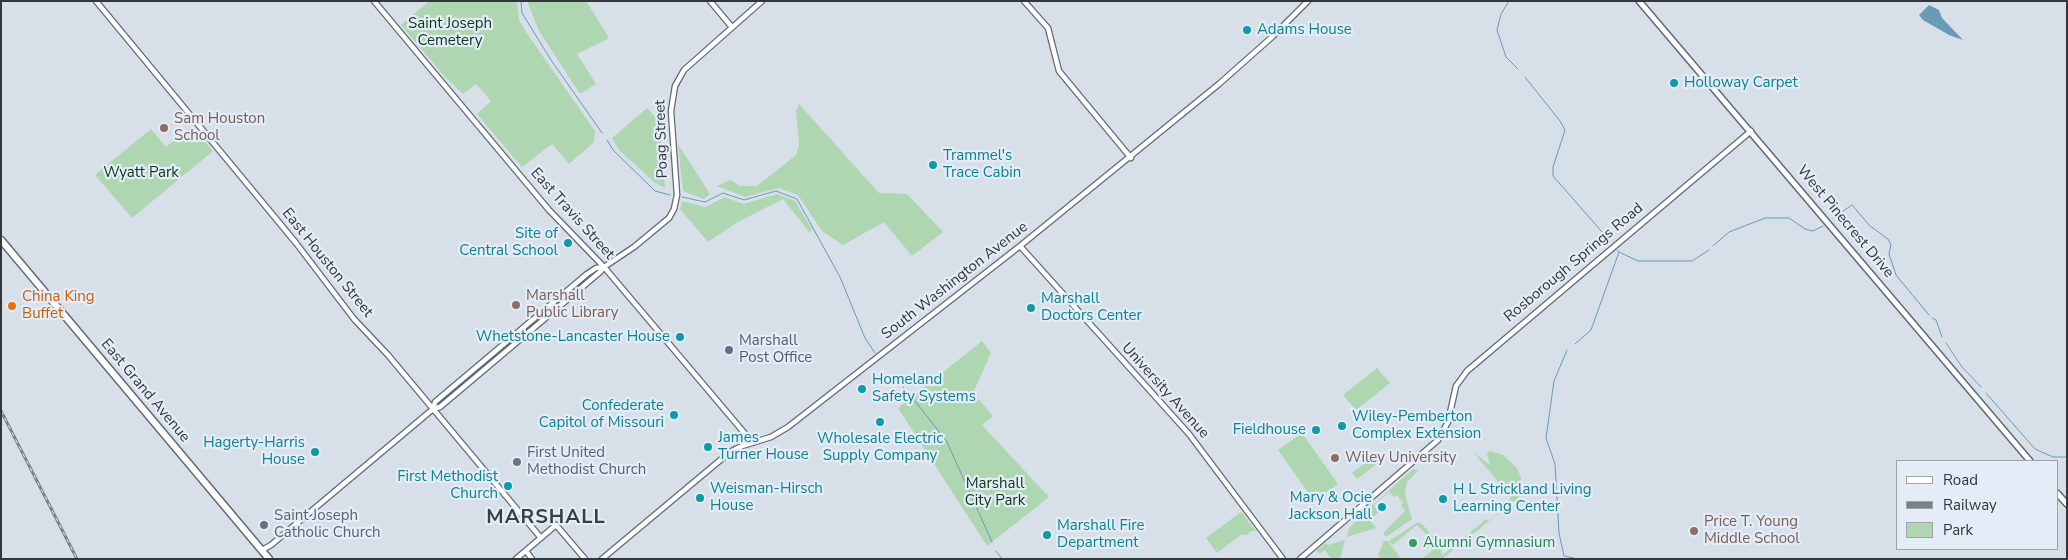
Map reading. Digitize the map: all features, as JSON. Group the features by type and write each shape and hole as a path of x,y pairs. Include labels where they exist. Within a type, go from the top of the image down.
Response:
{"highway":[{"name":"East Grand Avenue","path":"1,240 269,559"}],"main road":[{"name":"West Pinecrest Drive","path":"1639,1 2029,460"},
{"path":"2058,494 2067,504"}],"street":[{"name":"East Houston Street","path":"96,1 296,243 354,319 388,355 541,538"},
{"name":"East Travis Street","path":"374,1 549,210 604,267 752,442"},
{"path":"710,1 731,26 762,1"},
{"path":"1024,1 1048,28 1059,71 1131,158"},
{"name":"South Washington Avenue","path":"602,559 725,456 737,448 771,437 796,421 1020,246 1131,158 1254,54 1308,1"},
{"name":"Poag Street","path":"604,267 664,223 674,209 677,195 671,100 675,86 684,70 731,26"},
{"name":"Rosborough Springs Road","path":"1300,559 1421,456 1442,434 1449,417 1456,386 1464,374 1751,131"},
{"name":"University Avenue","path":"1020,246 1189,434 1283,559"},
{"path":"262,550 272,544 433,409 440,407 604,267"},
{"path":"516,559 556,525 585,559"},
{"path":"526,551 532,559"}],"green space":[{"name":"Saint Joseph Cemetery","path":"429,1 517,1 519,20 595,131 594,142 569,164 552,144 522,167 477,114 491,101 476,84 463,94 446,78 401,25"},
{"path":"527,1 586,1 609,38 577,54 596,84 580,94 539,31"},
{"path":"799,104 879,193 907,194 943,232 912,256 884,222 843,245 822,231 798,195 779,188 745,197 717,186 730,180 740,186 757,186 796,155 799,145 796,111"},
{"path":"647,108 659,121 665,188 654,182 619,150 612,138"},
{"name":"Wyatt Park","path":"191,126 213,151 132,218 95,175 151,129 166,147"},
{"path":"678,144 710,194 704,199 683,191"},
{"path":"777,194 795,201 812,229 810,233 783,199 736,223 708,242 680,209 682,201 705,207 725,197 743,204"},
{"name":"Marshall City Park","path":"982,341 991,353 973,393 993,416 982,425 1049,497 987,546 898,408"},
{"path":"1377,368 1390,383 1356,410 1343,395"},
{"path":"1302,433 1338,484 1314,501 1278,450"},
{"path":"1490,451 1503,455 1517,468 1521,478 1522,491 1516,503 1514,501 1442,559 1422,559 1435,548 1431,541 1437,549 1442,550 1440,552 1443,555 1486,519 1488,521 1497,514 1498,508 1503,503 1506,506 1511,503 1509,500 1511,497 1473,452 1490,465 1487,453"},
{"path":"1373,457 1378,463 1357,479 1352,473"},
{"path":"1413,469 1418,471 1407,482 1405,494 1412,519 1386,537 1383,533 1405,511 1401,505 1403,503 1397,495 1394,497 1389,492 1374,505 1378,513 1371,519 1365,512"},
{"path":"1241,512 1256,531 1251,531 1247,535 1242,534 1217,553 1206,538"},
{"path":"1364,514 1376,528 1347,537 1349,528"},
{"path":"1418,522 1423,525 1441,546 1438,546 1417,525 1393,545 1389,541"},
{"path":"1345,540 1340,559 1331,559 1325,550 1320,554 1316,551 1326,543 1328,545"},
{"path":"1384,541 1388,541 1400,557 1398,559 1381,559 1378,555"}],"water":[{"path":"1929,5 1939,10 1942,18 1963,40 1949,35 1923,20 1919,15"}],"waterway":[{"path":"521,1 522,13 551,60 602,133"},
{"path":"1509,1 1501,14 1497,30 1506,57 1518,69"},
{"path":"1525,77 1565,130 1553,167 1553,176 1610,241"},
{"path":"607,140 613,150 655,191 670,195"},
{"path":"682,197 705,202 723,193 744,200 776,191 797,199 840,277 865,338 875,353"},
{"path":"1833,218 1852,205 1870,226 1888,239 1891,245 1889,254 1896,275 1929,315"},
{"path":"1713,246 1729,232 1765,218 1789,218 1805,229 1813,231 1823,226"},
{"path":"1575,344 1591,330 1619,252 1617,250"},
{"path":"1619,252 1638,261 1692,261 1709,250"},
{"path":"1932,318 1936,320 1942,337"},
{"path":"1946,343 1962,367 1981,387"},
{"path":"1567,350 1554,381 1546,438 1555,464 1559,533 1564,556 1578,559"},
{"path":"900,383 904,388"},
{"path":"1986,393 2035,449 2053,457 2067,457"},
{"path":"911,396 947,442 992,542"},
{"path":"996,551 1002,559"}],"railway":[{"path":"1,411 77,559"}],"place":[{"name":"Adams House","path":"1247,30"},
{"name":"Holloway Carpet","path":"1674,83"},
{"name":"Sam Houston School","path":"164,128"},
{"name":"Trammel's Trace Cabin","path":"933,165"},
{"name":"Site of Central School","path":"568,243"},
{"name":"Marshall Public Library","path":"516,305"},
{"name":"China King Buffet","path":"12,306"},
{"name":"Marshall Doctors Center","path":"1031,308"},
{"name":"Whetstone-Lancaster House","path":"680,337"},
{"name":"Marshall Post Office","path":"729,350"},
{"name":"Homeland Safety Systems","path":"862,389"},
{"name":"Confederate Capitol of Missouri","path":"674,415"},
{"name":"Wholesale Electric Supply Company","path":"880,422"},
{"name":"Wiley-Pemberton Complex Extension","path":"1342,426"},
{"name":"Fieldhouse","path":"1316,430"},
{"name":"James Turner House","path":"708,447"},
{"name":"Hagerty-Harris House","path":"315,452"},
{"name":"Wiley University","path":"1335,458"},
{"name":"First United Methodist Church","path":"517,462"},
{"name":"First Methodist Church","path":"508,486"},
{"name":"Weisman-Hirsch House","path":"700,498"},
{"name":"H L Strickland Living Learning Center","path":"1443,499"},
{"name":"Mary & Ocie Jackson Hall","path":"1382,507"},
{"name":"Saint Joseph Catholic Church","path":"264,525"},
{"name":"Price T. Young Middle School","path":"1694,531"},
{"name":"Marshall Fire Department","path":"1047,535"},
{"name":"Alumni Gymnasium","path":"1413,543"}],"district":[{"name":"MARSHALL","path":"546,518"}]}
